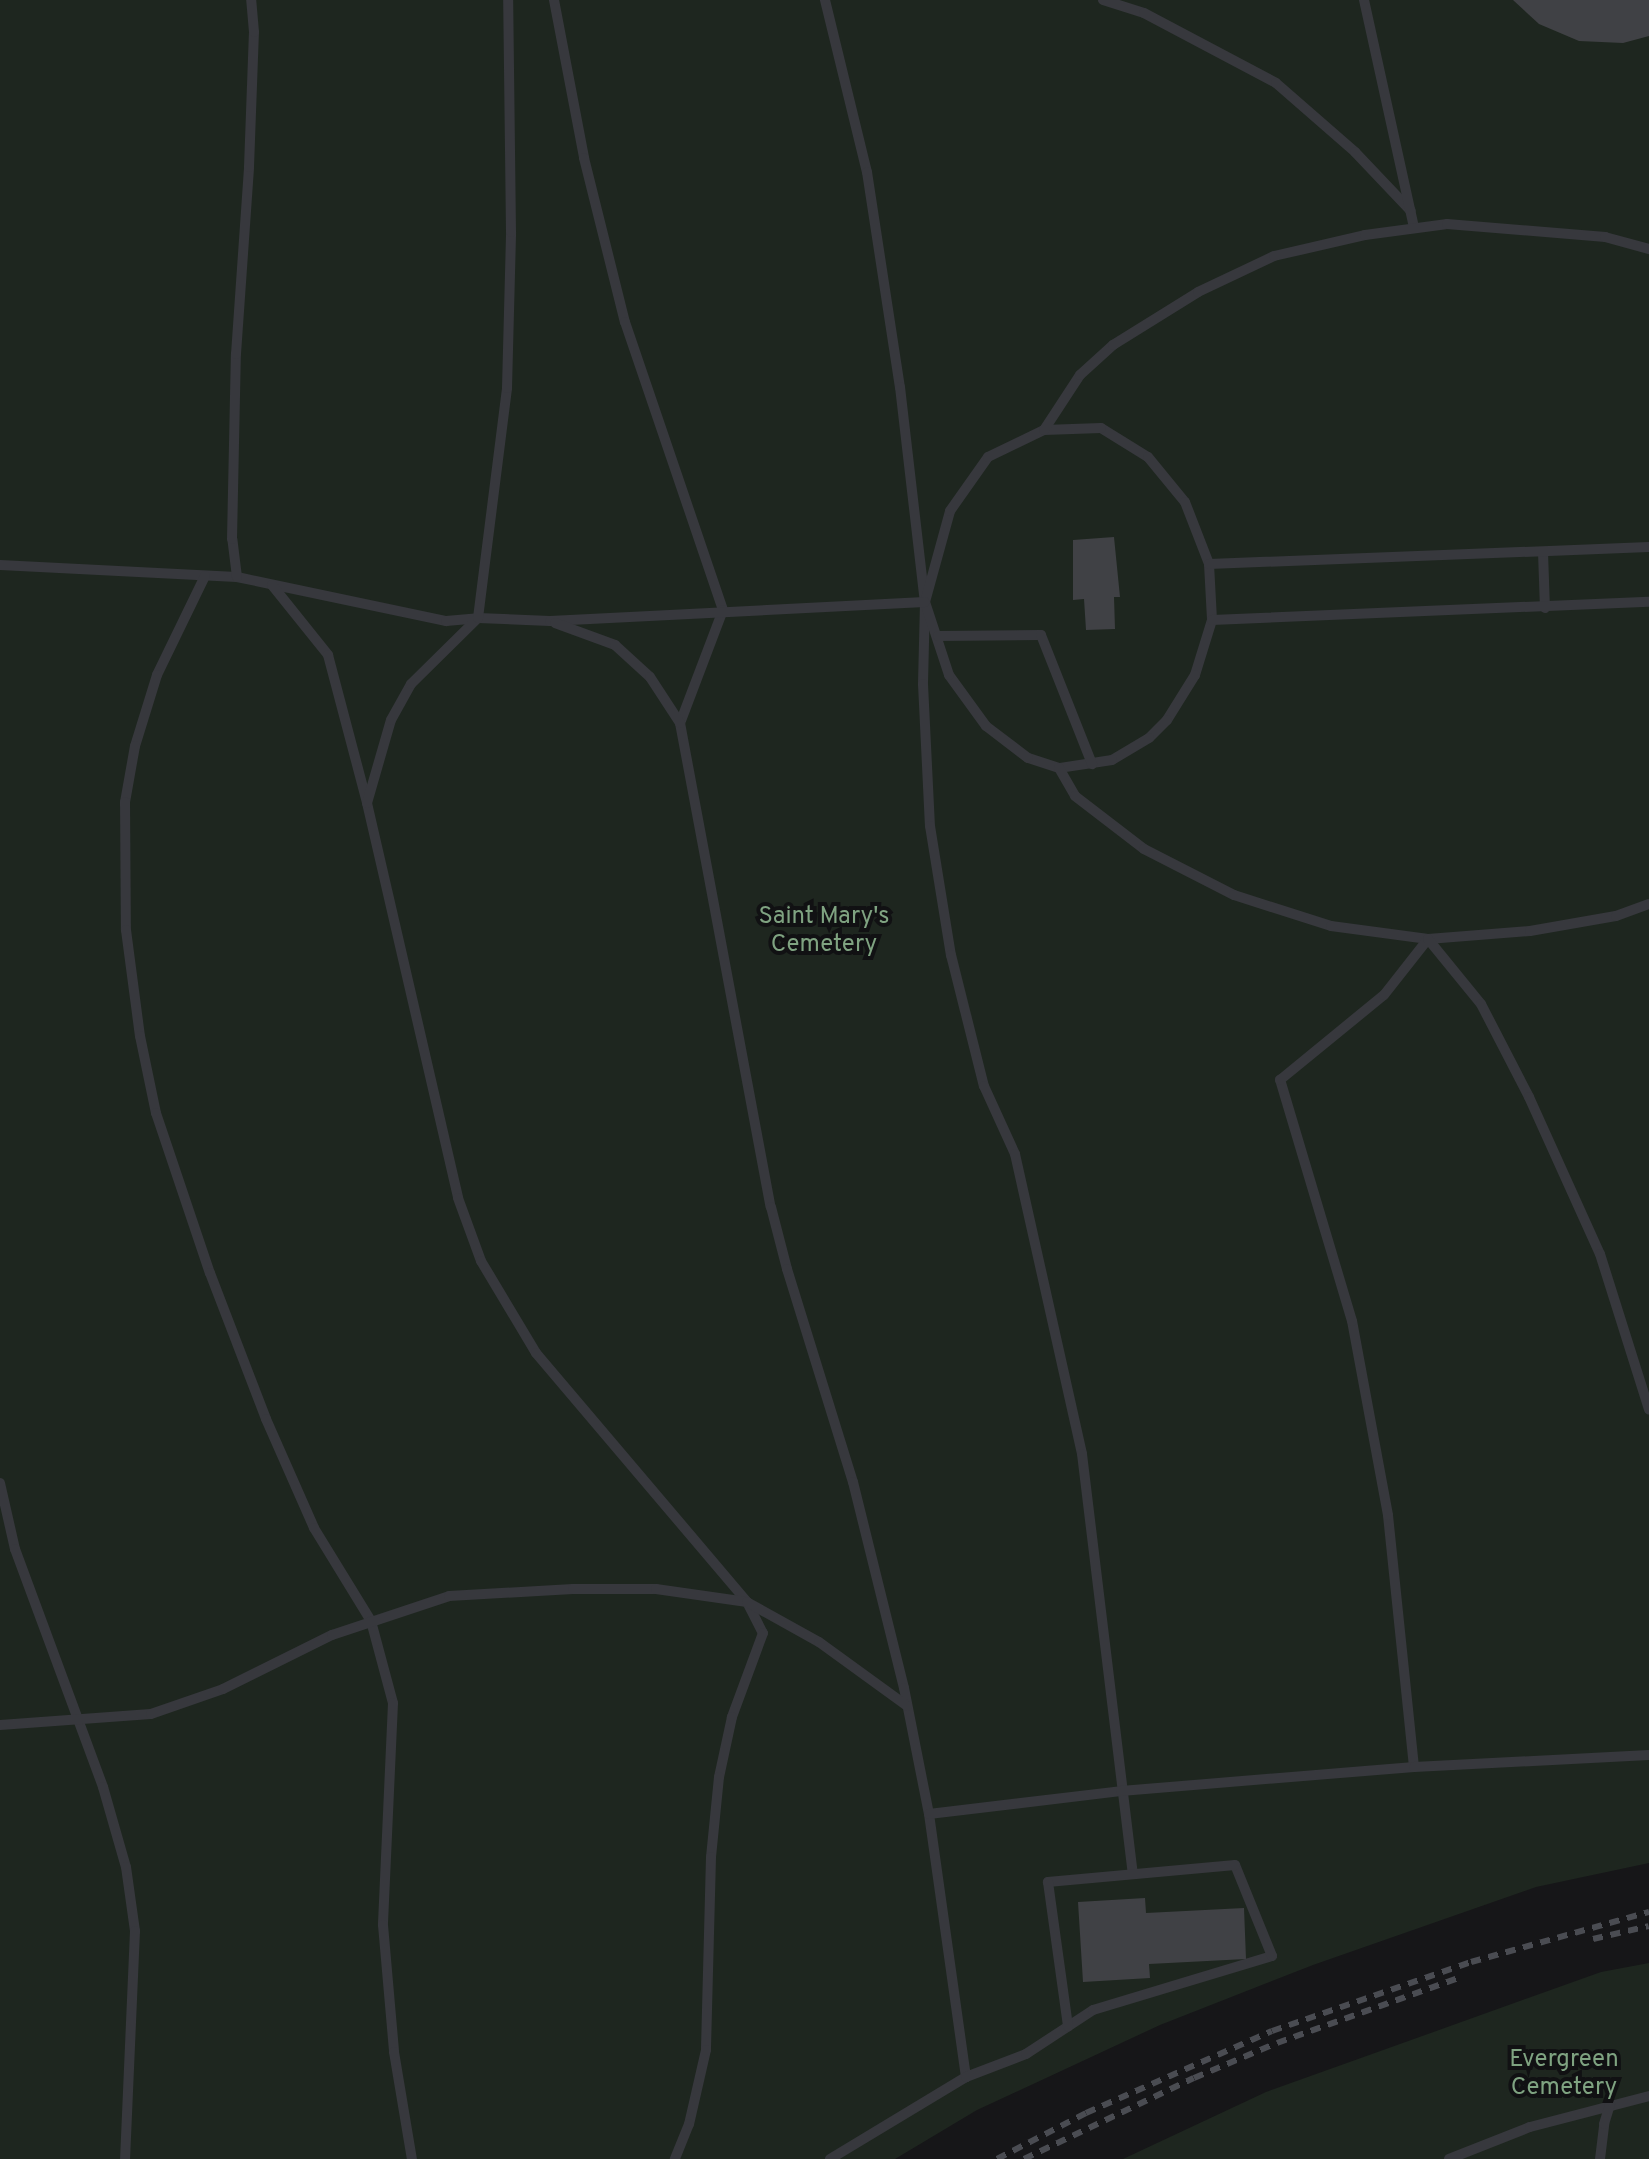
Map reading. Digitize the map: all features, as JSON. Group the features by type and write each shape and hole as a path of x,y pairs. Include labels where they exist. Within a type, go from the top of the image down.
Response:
{"lane":[{"path":"237,577 232,539 235,385 249,167 254,32 251,0"},
{"path":"367,803 391,720 411,684 478,618 507,388 511,232 508,0"},
{"path":"554,0 584,158 625,322 723,610 680,723"},
{"path":"825,0 867,172 900,387 925,602 923,684 930,826 948,941 984,1086 1015,1154 1082,1454 1106,1625 1121,1791 1133,1874"},
{"path":"1103,0 1144,13 1276,83 1355,152 1411,211"},
{"path":"1364,0 1414,228"},
{"path":"1044,430 1080,375 1113,345 1198,292 1274,256 1365,235 1447,224 1605,237 1649,249"},
{"path":"1101,428 1148,457 1185,502 1209,564 1212,620 1195,675 1167,720 1149,738 1112,760 1059,768 1028,758 986,726 949,675 925,602 950,511 988,457 1044,430 1101,428"},
{"path":"1209,564 1649,547"},
{"path":"1543,552 1545,608"},
{"path":"0,565 237,577 446,621 478,618 550,621 925,602"},
{"path":"205,576 157,675 135,746 125,802 126,930 140,1036 156,1113 210,1273 266,1419 314,1528 371,1621 393,1703 383,1925 394,2052 412,2159"},
{"path":"272,585 328,655 367,803 458,1198 481,1261 536,1353 747,1602 763,1633 732,1717 719,1777 711,1857 706,2050 689,2124 675,2159"},
{"path":"1212,620 1649,602"},
{"path":"550,621 615,645 650,677 680,723 771,1207 853,1482 907,1706 929,1814 966,2077"},
{"path":"938,636 1041,635 1092,764"},
{"path":"1059,768 1075,796 1144,849 1234,895 1331,926 1428,939 1530,931 1616,916 1649,904"},
{"path":"1414,1767 1388,1515 1352,1321 1280,1080 1384,995 1428,939"},
{"path":"1428,939 1481,1004 1529,1097 1600,1254 1649,1409"},
{"path":"0,1483 15,1549 79,1721 126,1867 135,1931 125,2159"},
{"path":"0,1725 151,1714 223,1689 332,1635 449,1596 573,1589 656,1589 747,1602 819,1642 907,1706"},
{"path":"929,1814 1121,1791 1414,1767 1649,1755"},
{"path":"830,2159 966,2077 1026,2054 1068,2027 1093,2010 1272,1956 1235,1865 1048,1882 1068,2027"},
{"path":"1449,2159 1530,2127 1649,2096"},
{"path":"1600,2159 1610,2104"}],"green space":[{"name":"Saint Mary's Cemetery","path":"0,0 1649,0 1649,1863 1536,1887 1313,1965 1160,2025 977,2110 895,2159 0,2159"},
{"name":"Evergreen Cemetery","path":"1649,1963 1649,2159 1123,2159 1266,2092 1601,1972"}],"building":[{"path":"1513,0 1649,0 1649,36 1623,43 1579,41 1539,24"},
{"path":"1114,537 1120,597 1114,597 1115,629 1086,630 1084,599 1073,600 1073,540"},
{"path":"1145,1898 1146,1913 1244,1908 1246,1959 1149,1964 1150,1978 1083,1982 1078,1902"}],"railway":[{"path":"997,2159 1086,2113 1272,2031 1471,1962 1649,1912"},
{"path":"1593,1939 1649,1926"},
{"path":"1024,2159 1194,2078 1277,2043 1459,1978"}]}
